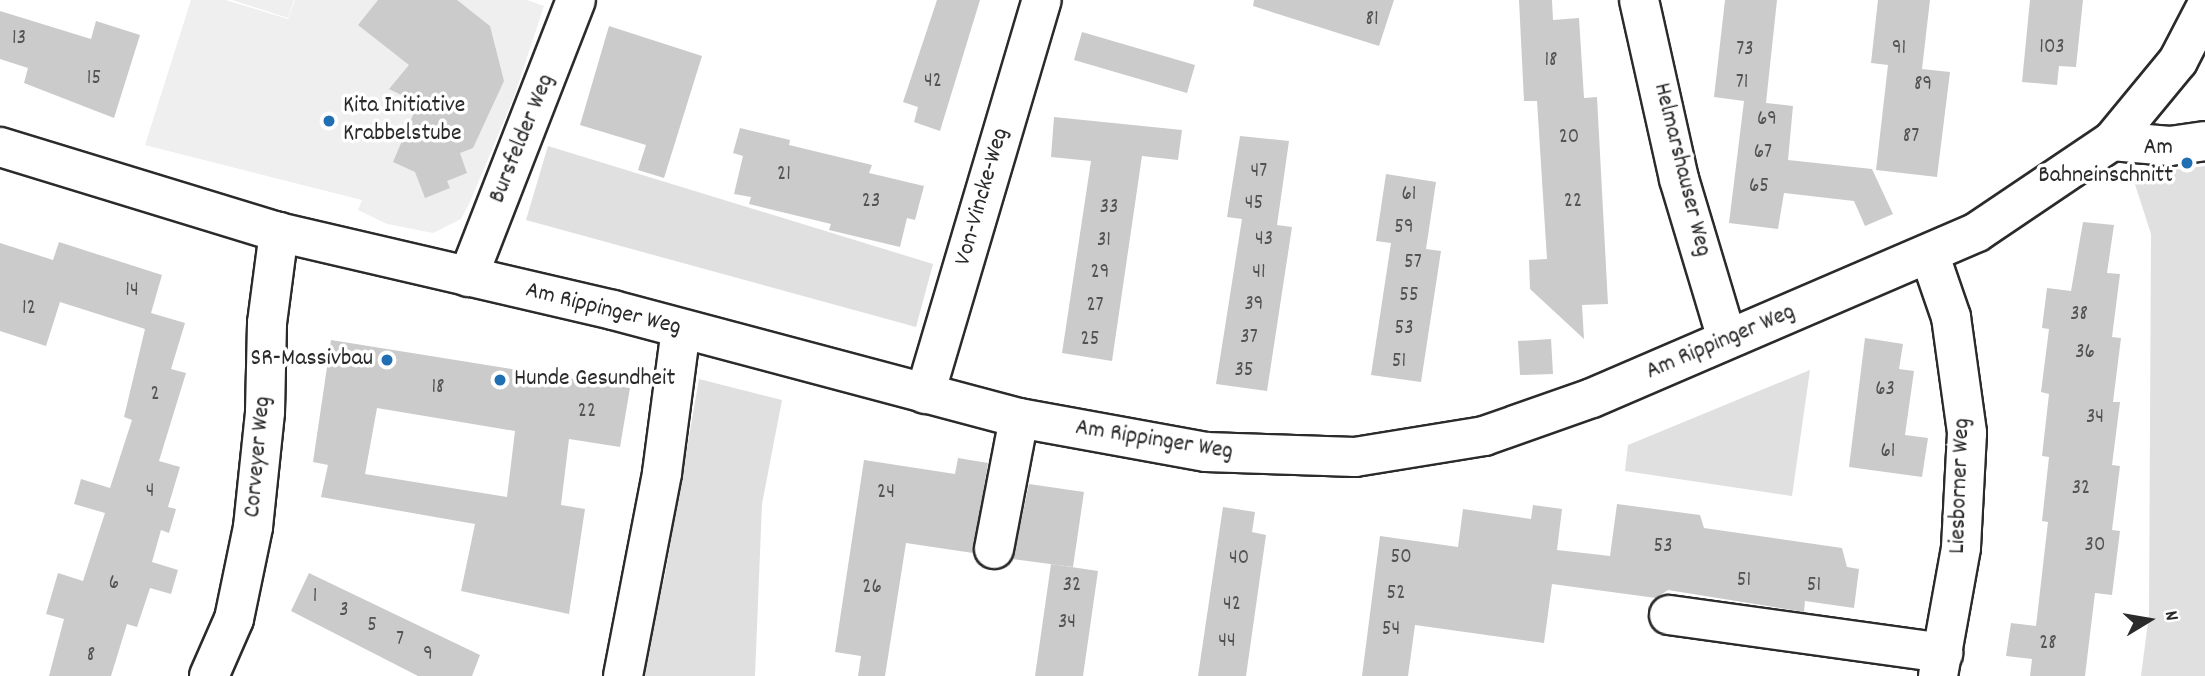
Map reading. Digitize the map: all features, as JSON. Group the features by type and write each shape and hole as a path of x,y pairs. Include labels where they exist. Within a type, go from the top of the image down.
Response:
{"street":[{"name":"Bursfelder Weg","path":"468,277 576,0"},
{"name":"Von-Vincke-Weg","path":"925,394 1042,0"},
{"name":"Helmarshauser Weg","path":"1639,0 1679,179 1727,339"},
{"name":"Am Rippinger Weg","path":"0,147 279,232 681,329 1019,418 1206,452 1354,457 1485,436 1592,398 1727,339 1930,256 1977,232 2112,141 2178,61 2202,22"},
{"path":"2112,141 2161,146 2205,141"},
{"name":"Corveyer Weg","path":"209,676 234,619 253,527 265,412 267,323 279,232"},
{"name":"Liesborner Weg","path":"1930,256 1951,317 1967,433 1961,548 1940,665"},
{"path":"622,676 662,473 681,329"},
{"path":"994,549 1019,418"},
{"path":"1669,615 1940,665"}],"shaded area":[{"name":"Kita Initiative Krabbelstube","path":"191,0 226,0 288,19 295,0 527,0 544,6 514,97 470,202 461,219 433,233 387,224 358,210 362,200 145,145"},
{"path":"232,0 294,0 288,18"},
{"path":"548,146 933,264 916,327 526,220"},
{"path":"2205,166 2205,676 2141,676 2149,614 2151,234 2132,175"},
{"path":"1810,370 1792,496 1625,471 1628,445"},
{"path":"699,379 782,400 762,504 755,676 641,676 665,575"}],"building":[{"path":"378,0 457,0 490,26 504,81 473,148 460,153 467,173 447,181 450,188 425,198 415,172 393,162 418,103 389,89 409,65 358,25"},
{"path":"937,0 980,0 940,131 914,122 918,107 903,102"},
{"path":"1254,0 1394,0 1379,46 1253,6"},
{"path":"1519,0 1552,0 1553,20 1579,18 1584,98 1597,97 1608,304 1582,305 1584,339 1530,289 1529,260 1547,259 1537,101 1524,101"},
{"path":"1725,0 1777,0 1766,103 1793,106 1788,160 1872,169 1893,214 1865,226 1854,201 1784,193 1778,229 1729,223 1744,101 1714,97"},
{"path":"1878,0 1930,0 1922,69 1950,72 1937,177 1876,170 1888,65 1871,63"},
{"path":"2030,0 2083,0 2076,67 2059,66 2057,85 2022,82"},
{"path":"0,11 91,39 96,21 140,35 114,118 24,83 28,68 0,59"},
{"path":"609,26 702,56 664,178 638,170 646,145 580,125"},
{"path":"1082,32 1195,65 1187,93 1074,60"},
{"path":"1054,117 1182,130 1178,160 1142,156 1112,361 1062,353 1091,161 1051,157"},
{"path":"740,128 790,140 789,145 872,165 869,173 924,186 915,220 907,218 900,247 829,230 831,224 749,204 751,197 734,194 743,156 733,153"},
{"path":"1240,136 1289,141 1277,225 1292,227 1267,391 1216,384 1242,219 1227,217"},
{"path":"1386,174 1436,182 1426,249 1441,251 1421,382 1371,375 1391,243 1376,241"},
{"path":"2083,222 2114,225 2107,273 2120,274 2112,337 2121,338 2113,402 2120,402 2112,465 2120,466 2112,530 2120,531 2112,595 2095,593 2085,676 2030,676 2032,659 2006,656 2011,623 2036,626 2048,522 2042,521 2049,457 2042,456 2049,394 2041,392 2049,329 2042,328 2047,288 2071,291"},
{"path":"59,242 162,275 151,313 185,323 171,369 186,373 159,461 180,467 168,507 176,509 169,533 161,530 152,562 178,570 171,594 150,588 137,627 127,624 111,676 49,676 64,619 46,614 58,573 83,581 105,513 74,504 81,479 110,488 132,420 124,417 145,329 60,302 46,346 0,331 0,243 53,260"},
{"path":"1865,338 1903,344 1899,369 1914,371 1905,435 1928,438 1922,477 1849,467"},
{"path":"1551,339 1553,374 1520,375 1518,341"},
{"path":"331,340 630,388 620,447 569,439 561,505 585,509 569,614 461,591 475,524 321,497 328,465 313,462","holes":["377,408 515,431 507,497 365,474"]},
{"path":"958,458 988,463 973,553 906,543 885,676 858,676 861,656 835,652 864,460 955,474"},
{"path":"1029,484 1084,492 1073,567 1013,559"},
{"path":"1617,504 1700,515 1704,528 1842,548 1847,567 1859,569 1854,608 1805,601 1804,612 1668,590 1656,598 1552,584 1544,643 1415,625 1408,676 1362,676 1380,536 1458,547 1463,509 1531,519 1533,505 1562,509 1557,550 1610,556"},
{"path":"1223,507 1255,512 1252,532 1266,535 1246,676 1198,676"},
{"path":"1051,564 1098,571 1083,676 1035,676"},
{"path":"309,573 480,655 472,676 418,676 291,611"}],"place":[{"name":"Kita Initiative Krabbelstube","path":"329,121"},
{"name":"Am Bahneinschnitt","path":"2187,163"},
{"name":"SR-Massivbau","path":"387,360"},
{"name":"Hunde Gesundheit","path":"500,380"}]}
